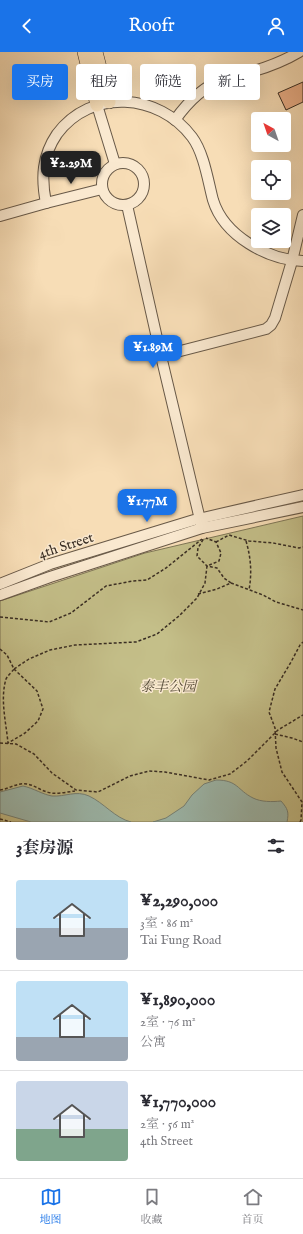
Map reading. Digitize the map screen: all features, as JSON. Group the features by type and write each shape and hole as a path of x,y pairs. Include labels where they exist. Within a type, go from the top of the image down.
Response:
{"main road":[{"path":"84,52 103,104"},
{"path":"96,52 103,104"}],"street":[{"path":"175,120 193,99 216,83 224,79 270,66 299,52"},
{"path":"46,203 43,190 42,173 49,146 59,132 74,118 103,104 127,102 148,106 159,110 175,120 186,130 196,143 214,202 218,212 225,221 243,239 259,250 292,261 303,261"},
{"path":"103,104 115,164"},
{"path":"123,162 132,164 143,176 145,184 142,194 136,201 127,205 118,205 111,202 105,196 102,189 104,174 115,164 123,162"},
{"path":"0,216 102,189"},
{"path":"127,205 202,528"},
{"path":"161,356 266,329 271,325 275,318 292,261 303,215"},
{"name":"4th Street","path":"0,595 50,577 303,495"},
{"name":"4th Street","path":"0,584 50,564 202,528 303,507"}],"path":[{"path":"202,528 216,542 221,553 219,561 207,566"},
{"path":"202,528 197,556 207,566 217,568 224,578 231,583 276,602 303,610"},
{"path":"0,617 49,622 72,613 106,586 147,580 166,568 202,528"},
{"path":"216,542 229,536 299,548 303,547"},
{"path":"246,540 250,556 251,575 249,590"},
{"path":"8,743 3,713 2,693 7,677 14,669 29,659 50,650 75,645 136,642 156,634 179,616 198,594 206,583 207,566"},
{"path":"198,594 217,589 231,583"},
{"path":"300,822 302,802 282,772 276,748 275,728 269,712 275,689 303,642"},
{"path":"0,649 7,655 14,669 38,691 43,709 38,721 25,733 8,743"},
{"path":"0,790 22,784 28,784 48,793 55,794 76,790 98,792 130,776 149,771 165,772 209,780 230,774 247,761 278,730 303,715"},
{"path":"275,734 303,742"},
{"path":"0,743 16,744 34,754 52,773 76,790"},
{"path":"0,819 10,822"}],"green space":[{"name":"泰丰公园","path":"303,516 303,822 0,822 0,601 145,553"}],"water":[{"path":"216,780 229,782 237,786 248,795 259,800 274,802 281,801 287,811 287,822 153,822 166,818 184,806 192,795 204,784"},
{"path":"23,786 52,796 84,794 125,820 131,822 31,822 0,813 0,792"}],"building":[{"path":"303,82 303,102 286,110 278,93"}]}
